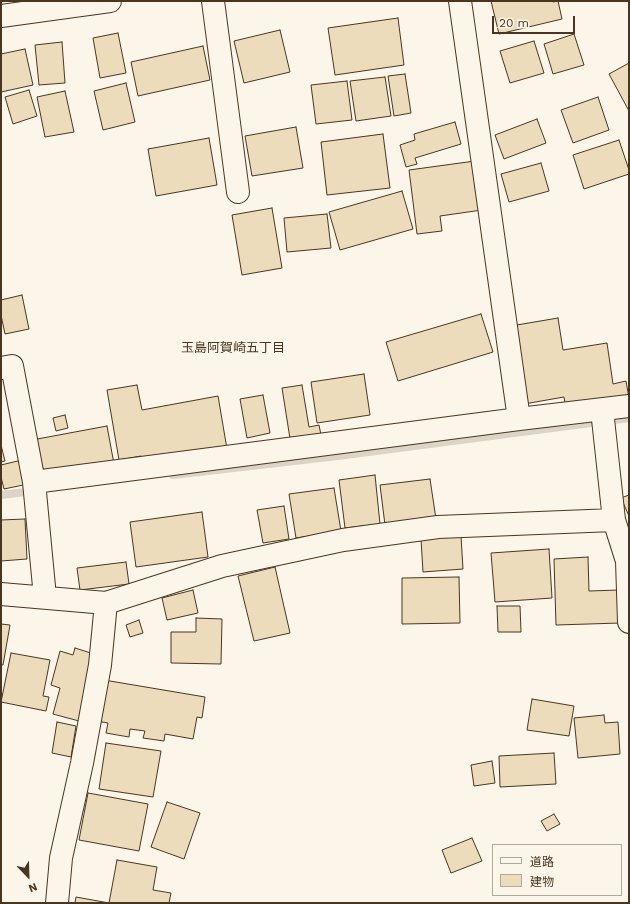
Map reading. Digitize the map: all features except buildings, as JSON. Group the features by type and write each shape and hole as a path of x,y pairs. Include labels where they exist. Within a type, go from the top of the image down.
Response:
{"street":[{"path":"1,16 110,1"},
{"path":"213,1 238,192"},
{"path":"460,1 519,419"},
{"path":"1,368 12,366 34,482 45,597"},
{"path":"34,482 519,419 603,417 629,406"},
{"path":"603,417 614,520 628,561 629,622"},
{"path":"1,594 106,603 222,566 343,540 438,527 614,520"},
{"path":"58,903 61,858 82,763 100,665 106,603"}],"waterway":[{"path":"173,475 338,456 629,418"},
{"path":"1,495 34,491"}],"district":[{"name":"玉島阿賀崎五丁目","path":"233,348"}]}
